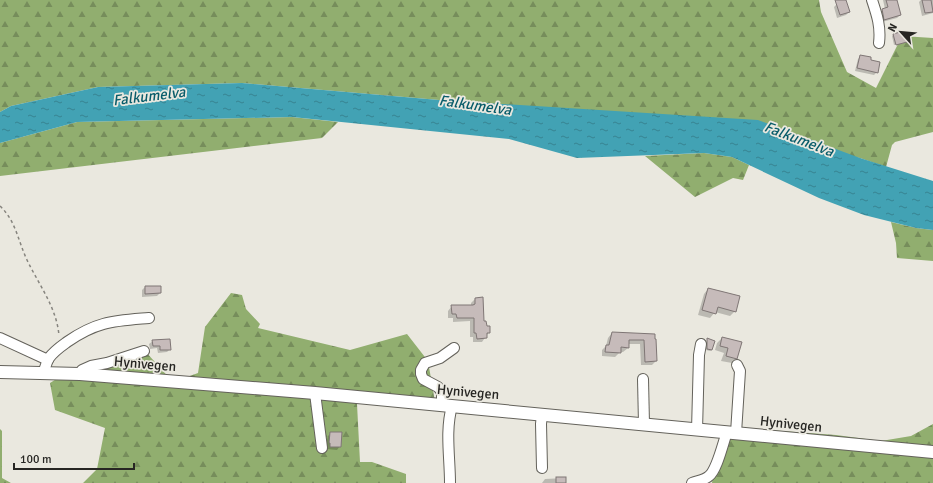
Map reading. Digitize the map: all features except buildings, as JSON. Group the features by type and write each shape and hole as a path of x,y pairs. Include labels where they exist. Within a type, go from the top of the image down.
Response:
{"main road":[{"name":"Hynivegen","path":"0,372 80,374 315,393 933,452"}],"street":[{"path":"872,0 879,24 879,43"},
{"path":"43,372 48,360 59,348 93,326 123,320 149,318"},
{"path":"0,338 48,360"},
{"path":"698,430 699,356 701,344"},
{"path":"450,483 447,405 438,386 423,378 421,370 425,363 440,358 454,348"},
{"path":"80,374 82,370 91,366 107,363 144,351"},
{"path":"692,483 707,478 711,475 731,433 740,371 737,365"},
{"path":"644,378 644,424"},
{"path":"315,393 322,448"},
{"path":"542,414 542,468"}],"path":[{"path":"0,206 12,221 27,259 52,308 59,334 59,348"}],"green space":[{"path":"0,0 819,0 821,12 847,72 876,88 902,36 933,38 933,132 895,142 892,145 886,167 860,158 439,100 242,83 98,87 11,106 0,112"},
{"path":"292,117 338,122 322,138 0,176 0,143 77,122"},
{"path":"704,153 732,157 749,165 743,180 733,178 695,197 645,156"},
{"path":"891,222 916,228 933,230 933,261 897,258 896,243"},
{"path":"231,293 242,295 246,309 260,324 258,328 350,350 407,334 428,361 435,402 357,404 360,462 372,462 406,474 406,483 83,483 97,469 105,428 55,410 50,383 74,368 145,351 173,382 198,373 205,327"},
{"path":"933,424 933,483 712,483 714,470 732,433 742,428 836,435 881,441 911,436"},
{"path":"0,429 2,431 2,478 11,483 0,483"}],"water":[{"name":"Falkumelva","path":"242,83 439,100 758,120 860,158 933,181 933,230 916,228 864,215 819,198 732,157 704,153 577,158 509,139 292,117 77,122 0,143 0,112 11,106 98,87"}]}
